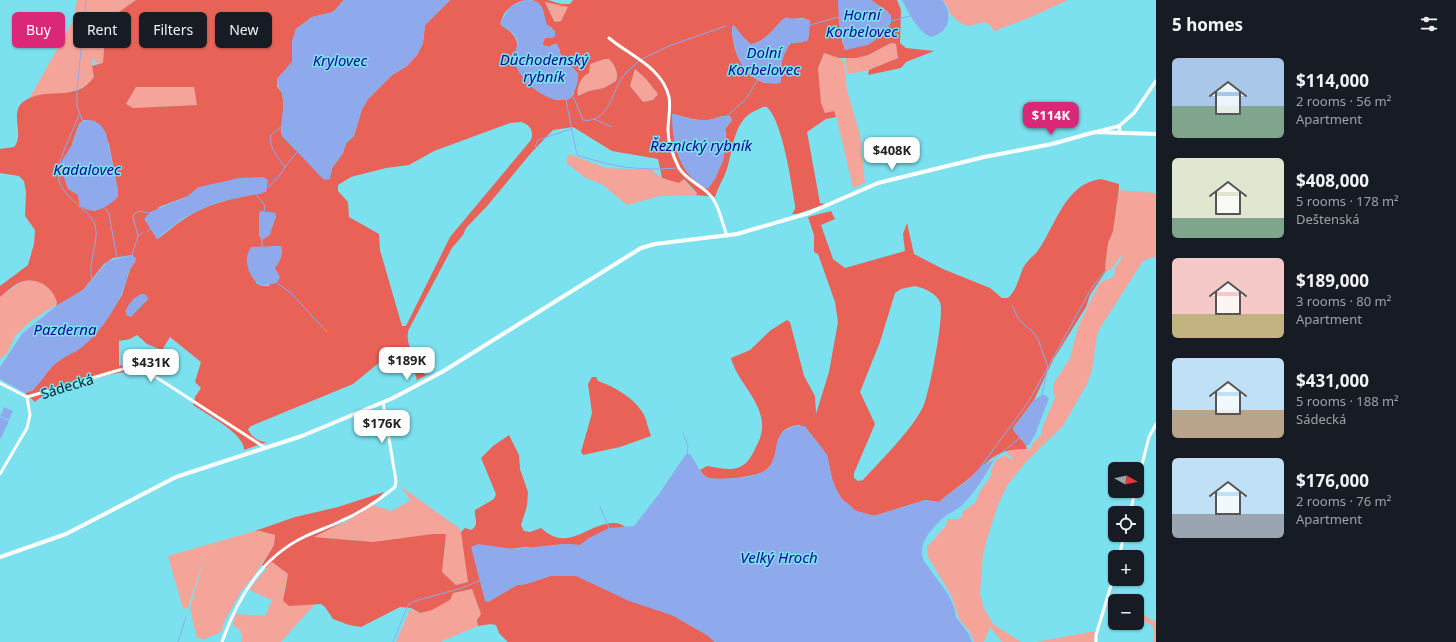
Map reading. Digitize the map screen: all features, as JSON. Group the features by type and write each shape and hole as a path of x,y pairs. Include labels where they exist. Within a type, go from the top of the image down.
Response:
{"main road":[{"path":"0,557 66,534 176,477 302,436 383,402 442,372 641,248 655,244 727,236 809,213 878,183 984,157 1052,144 1095,132 1156,134"}],"street":[{"path":"609,38 646,64 663,84 669,98 669,143 675,159 681,170 710,194 717,206 727,236"},
{"path":"1095,132 1119,126 1134,113 1156,81"},
{"path":"1119,126 1120,133"},
{"name":"Sádecká","path":"0,474 27,428 30,415 27,397 133,366 145,370 264,448"},
{"path":"0,382 27,397"},
{"path":"222,642 231,615 247,589 269,560 303,537 342,521 383,497 395,487 396,481 383,402"},
{"path":"1143,462 1149,437 1156,424"},
{"path":"1096,642 1096,635 1111,586"}],"shaded area":[{"path":"77,0 136,0 120,12 75,12"},
{"path":"136,0 344,0 333,12 312,17 296,29 292,42 292,62 277,79 277,86 282,93 284,108 281,131 282,136 298,152 331,174 332,168 343,153 346,143 354,136 362,109 368,99 392,75 407,66 417,55 423,43 425,25 450,0 525,0 516,3 505,12 501,25 515,37 517,49 515,54 524,71 536,87 550,98 559,100 569,99 574,94 570,64 561,56 559,48 554,44 549,47 542,45 545,38 555,37 552,28 547,25 541,6 535,1 531,0 548,0 561,4 570,4 573,0 838,0 841,37 845,50 865,44 877,38 891,22 888,12 871,0 897,0 901,10 900,43 906,48 934,51 906,62 901,68 868,75 869,70 898,58 896,44 891,43 868,55 856,58 839,58 824,53 818,68 821,103 825,113 834,111 836,117 826,119 807,132 820,203 825,204 797,214 792,214 795,209 795,205 786,153 778,126 767,107 763,107 750,113 739,126 733,143 727,169 715,197 696,195 697,193 684,179 679,183 662,178 658,159 612,151 573,127 553,130 466,228 463,235 452,248 409,329 408,341 412,353 425,375 431,373 415,381 417,379 412,365 402,350 396,349 353,384 251,426 248,429 253,436 258,440 267,442 244,450 243,444 232,431 193,405 195,397 201,388 195,382 201,362 170,337 162,350 147,344 137,335 130,339 119,341 119,366 135,363 141,371 103,376 69,386 42,397 35,402 25,393 33,390 53,365 94,335 122,295 130,269 135,262 132,255 113,258 104,264 83,290 56,306 57,302 49,288 41,283 29,280 19,283 0,297 0,286 28,265 34,244 35,230 25,216 26,192 24,181 19,176 0,173 0,149 14,147 17,142 17,112 23,102 32,97 41,95 78,90 94,77 92,66 103,63 104,48 131,48 131,12 119,12","holes":["545,2 568,7 561,21 554,21","803,18 810,21 803,42 791,43 785,52 780,72 781,82 764,83 748,73 743,66 736,51 732,35 732,27 751,44 760,41 768,35 782,20","609,59 615,66 617,72 616,81 604,88 589,91 578,96 580,83 589,73 590,64","635,69 646,79 658,94 653,100 643,102 630,86","136,87 194,87 197,105 133,108 126,104","673,114 699,120 711,120 724,116 730,116 732,120 725,129 726,135 723,161 705,188 685,169","84,120 95,121 109,144 118,191 114,200 95,211 80,206 78,195 72,190 61,164 71,147 79,124","510,123 524,123 531,129 532,132 531,140 450,237 406,326 402,326 380,250 379,234 349,217 348,202 338,191 338,185 351,177 386,168 409,165 434,151","199,187 263,193 232,199 202,209 180,221 157,239 151,228 159,207 188,196","261,211 276,216 272,227 259,236 259,217","281,246 281,257 274,269 269,286 261,286 256,283 251,248","142,294 146,295 148,299 142,305 125,312 133,300"]},
{"path":"942,0 1068,0 1031,17 994,31 991,26 984,22 969,26 960,23 950,14 947,5"},
{"path":"545,1 569,7 561,21 554,21"},
{"path":"73,21 73,48 104,48 103,64 97,63 92,58 94,77 88,85 65,94 48,94 29,99 58,48 65,48 65,35"},
{"path":"891,43 897,45 899,55 896,58 875,68 847,73 845,58 868,55"},
{"path":"824,53 835,56 844,61 847,90 860,135 865,183 853,188 836,115 834,112 825,113 821,103 818,68"},
{"path":"609,59 615,66 617,72 616,81 604,88 589,91 578,96 579,84 582,77 587,73 589,64"},
{"path":"635,69 646,79 658,94 653,100 643,102 630,86"},
{"path":"136,87 194,87 197,105 133,108 126,104"},
{"path":"569,154 606,168 652,170 662,178 681,182 684,179 697,195 660,196 627,205 603,185 584,177 566,162"},
{"path":"1101,179 1119,184 1113,231 1108,243 1105,267 1106,271 1090,295 1086,307 1053,360 1034,400 1013,428 1026,445 1027,449 1006,451 992,458 939,502 925,500 874,516 856,511 841,498 832,479 827,455 815,439 800,425 790,427 783,431 779,437 771,464 766,470 755,475 722,479 709,478 702,473 700,470 707,466 734,469 745,464 750,459 761,434 761,419 759,409 734,367 731,358 750,350 771,330 787,320 790,322 804,376 815,396 816,414 829,372 838,322 835,302 818,254 814,252 814,235 808,217 831,211 835,219 821,225 833,259 845,268 905,251 903,234 907,223 914,254 943,269 990,288 1002,298 1008,298 1015,288 1024,266 1044,242 1062,208 1078,189 1088,183","holes":["915,286 929,291 936,296 940,302 941,309 936,354 926,400 911,426 863,480 858,481 854,478 854,473 875,424 860,392 880,342 895,293 901,289"]},
{"path":"1119,190 1156,193 1156,256 1143,261 1100,328 1097,335 1092,370 1087,384 1063,426 1027,461 1008,484 998,505 983,555 980,594 984,608 993,624 1021,642 1002,642 990,627 984,642 974,642 970,632 959,619 951,595 928,557 927,547 945,527 948,519 959,519 963,515 962,512 976,502 980,491 992,474 990,472 996,460 1005,455 1012,460 1013,458 1006,453 1012,449 1030,450 1033,443 1041,435 1042,428 1055,398 1053,390 1054,383 1070,358 1078,327 1100,283 1114,276 1115,268 1122,258 1122,256 1120,257 1111,270 1106,271 1105,267 1108,243 1113,230"},
{"path":"26,280 36,281 46,286 54,294 57,304 31,321 15,336 8,352 0,359 0,297 19,283"},
{"path":"592,377 596,377 598,381 618,390 636,404 644,415 651,436 620,447 583,455 581,452 592,413 588,384"},
{"path":"509,435 519,455 520,469 528,492 527,506 521,525 524,531 530,532 541,528 551,535 561,538 570,538 605,524 617,523 627,528 602,532 580,545 564,544 511,549 481,580 486,601 488,602 517,585 526,584 550,576 577,576 674,616 707,635 715,642 508,642 499,633 496,625 491,624 478,626 477,620 481,614 472,589 453,593 450,600 432,610 420,613 411,608 400,607 361,627 349,625 333,619 325,607 321,604 289,606 283,601 288,574 272,562 266,568 262,565 274,545 275,535 255,531 295,517 338,507 384,492 373,505 361,513 314,537 373,542 433,534 446,534 442,572 456,585 468,582 461,532 465,528 471,530 474,528 476,523 475,510 494,499 496,494 481,458 493,446"},
{"path":"400,486 459,528 462,535 468,582 456,585 442,572 446,534 373,542 314,537 315,535 346,522 373,505 391,511 410,501"},
{"path":"255,531 273,534 275,536 274,545 254,576 242,590 225,620 221,632 204,639 197,638 190,608 205,555 188,608 183,609 168,556"},
{"path":"272,562 288,574 284,590 315,604 281,642 241,642 242,636 240,630 233,625 236,614 265,616 272,600 251,591 250,588"},
{"path":"472,589 481,614 477,620 478,626 440,642 396,642 410,609 419,613 432,610 453,593"},
{"path":"1144,615 1154,621 1156,620 1156,642 1153,642 1153,626 1144,621"},
{"path":"1095,631 1094,642 1036,642"}],"water":[{"name":"Krylovec","path":"344,0 450,0 425,25 423,43 417,55 407,66 392,75 368,99 362,109 354,136 346,143 343,153 332,168 330,179 324,180 282,136 281,126 283,99 277,79 292,62 292,42 296,29 312,17 333,12"},
{"name":"Důchodenský rybník","path":"525,0 536,2 542,7 547,25 555,31 555,37 545,38 542,45 549,47 557,43 561,56 578,73 576,87 569,99 561,100 543,95 528,83 517,68 514,55 518,45 517,39 500,23 510,7"},
{"name":"Horní Korbelovec","path":"838,0 871,0 891,15 891,22 888,28 868,45 845,50 839,24"},
{"path":"902,0 942,0 948,11 948,23 942,32 930,37 920,29"},
{"name":"Dolní Korbelovec","path":"786,17 810,20 809,37 807,41 791,43 785,51 780,72 781,82 774,84 760,81 746,70 741,62 737,54 732,27 734,25 746,41 751,44 756,43 766,37"},
{"name":"Řeznický rybník","path":"672,114 699,120 711,120 724,116 730,116 732,120 725,129 726,142 723,161 715,179 708,189 690,176 679,158 672,125"},
{"name":"Kadalovec","path":"87,120 98,124 106,133 118,191 118,197 104,207 95,210 85,209 80,206 78,195 68,189 61,169 62,161 73,143 79,124"},
{"path":"263,177 268,180 266,192 219,202 204,208 182,219 157,239 144,219 150,212 188,196 199,187 239,178"},
{"path":"261,211 276,213 270,235 262,240 259,236 259,213"},
{"path":"281,246 281,257 275,268 280,277 277,283 261,286 250,274 247,263 248,252 251,247"},
{"name":"Pazderna","path":"132,255 136,258 136,260 129,272 122,294 104,324 89,341 81,348 56,363 30,391 25,393 0,379 0,367 22,334 56,306 83,290 108,261"},
{"path":"142,294 146,295 148,299 131,317 126,315 127,309 131,302"},
{"path":"1043,394 1049,398 1035,435 1029,445 1026,445 1013,428 1034,400"},
{"path":"4,407 13,411 9,420 0,416"},
{"path":"0,417 9,421 0,440"},
{"name":"Velký Hroch","path":"797,426 805,426 827,455 832,479 841,498 856,511 874,516 925,500 939,502 967,481 983,465 994,460 979,485 965,502 944,517 930,532 926,537 922,549 924,561 948,594 954,607 956,617 969,634 972,642 715,642 707,635 674,616 629,601 576,576 550,576 526,584 517,585 488,602 485,601 471,547 478,544 514,549 564,544 580,545 589,538 609,528 634,526 659,494 686,454 690,454 702,474 708,478 722,479 753,476 766,470 771,464 774,458 778,439 782,433"}],"waterway":[{"path":"83,122 77,106 77,90 86,0"},
{"path":"891,21 910,16"},
{"path":"810,25 839,17"},
{"path":"642,59 669,46 726,26"},
{"path":"570,96 574,98 583,120 591,120 598,117 608,107 621,79 639,61"},
{"path":"727,116 746,99 758,79"},
{"path":"566,100 577,155 603,163 626,167 649,169 677,168"},
{"path":"79,114 65,147 58,173 63,189 89,216 95,225 96,238 91,265 92,280"},
{"path":"594,119 612,127"},
{"path":"282,126 271,135 271,144 274,152 285,167"},
{"path":"535,147 538,140 571,129"},
{"path":"267,188 298,151"},
{"path":"256,194 265,206 264,212"},
{"path":"105,208 109,214 117,258"},
{"path":"138,236 133,217 134,214 140,211 148,213"},
{"path":"147,231 151,229"},
{"path":"132,255 138,236 143,233"},
{"path":"262,239 262,248"},
{"path":"1042,394 1048,367 1091,289 1105,271"},
{"path":"277,283 291,293 327,332"},
{"path":"979,469 1029,401 1048,367 1038,339 1032,331 1019,320 1012,305"},
{"path":"683,433 688,446 687,454"},
{"path":"994,459 1021,437"},
{"path":"600,506 609,528"},
{"path":"393,642 408,605 415,601 462,588 481,580"},
{"path":"178,642 186,617"}]}
